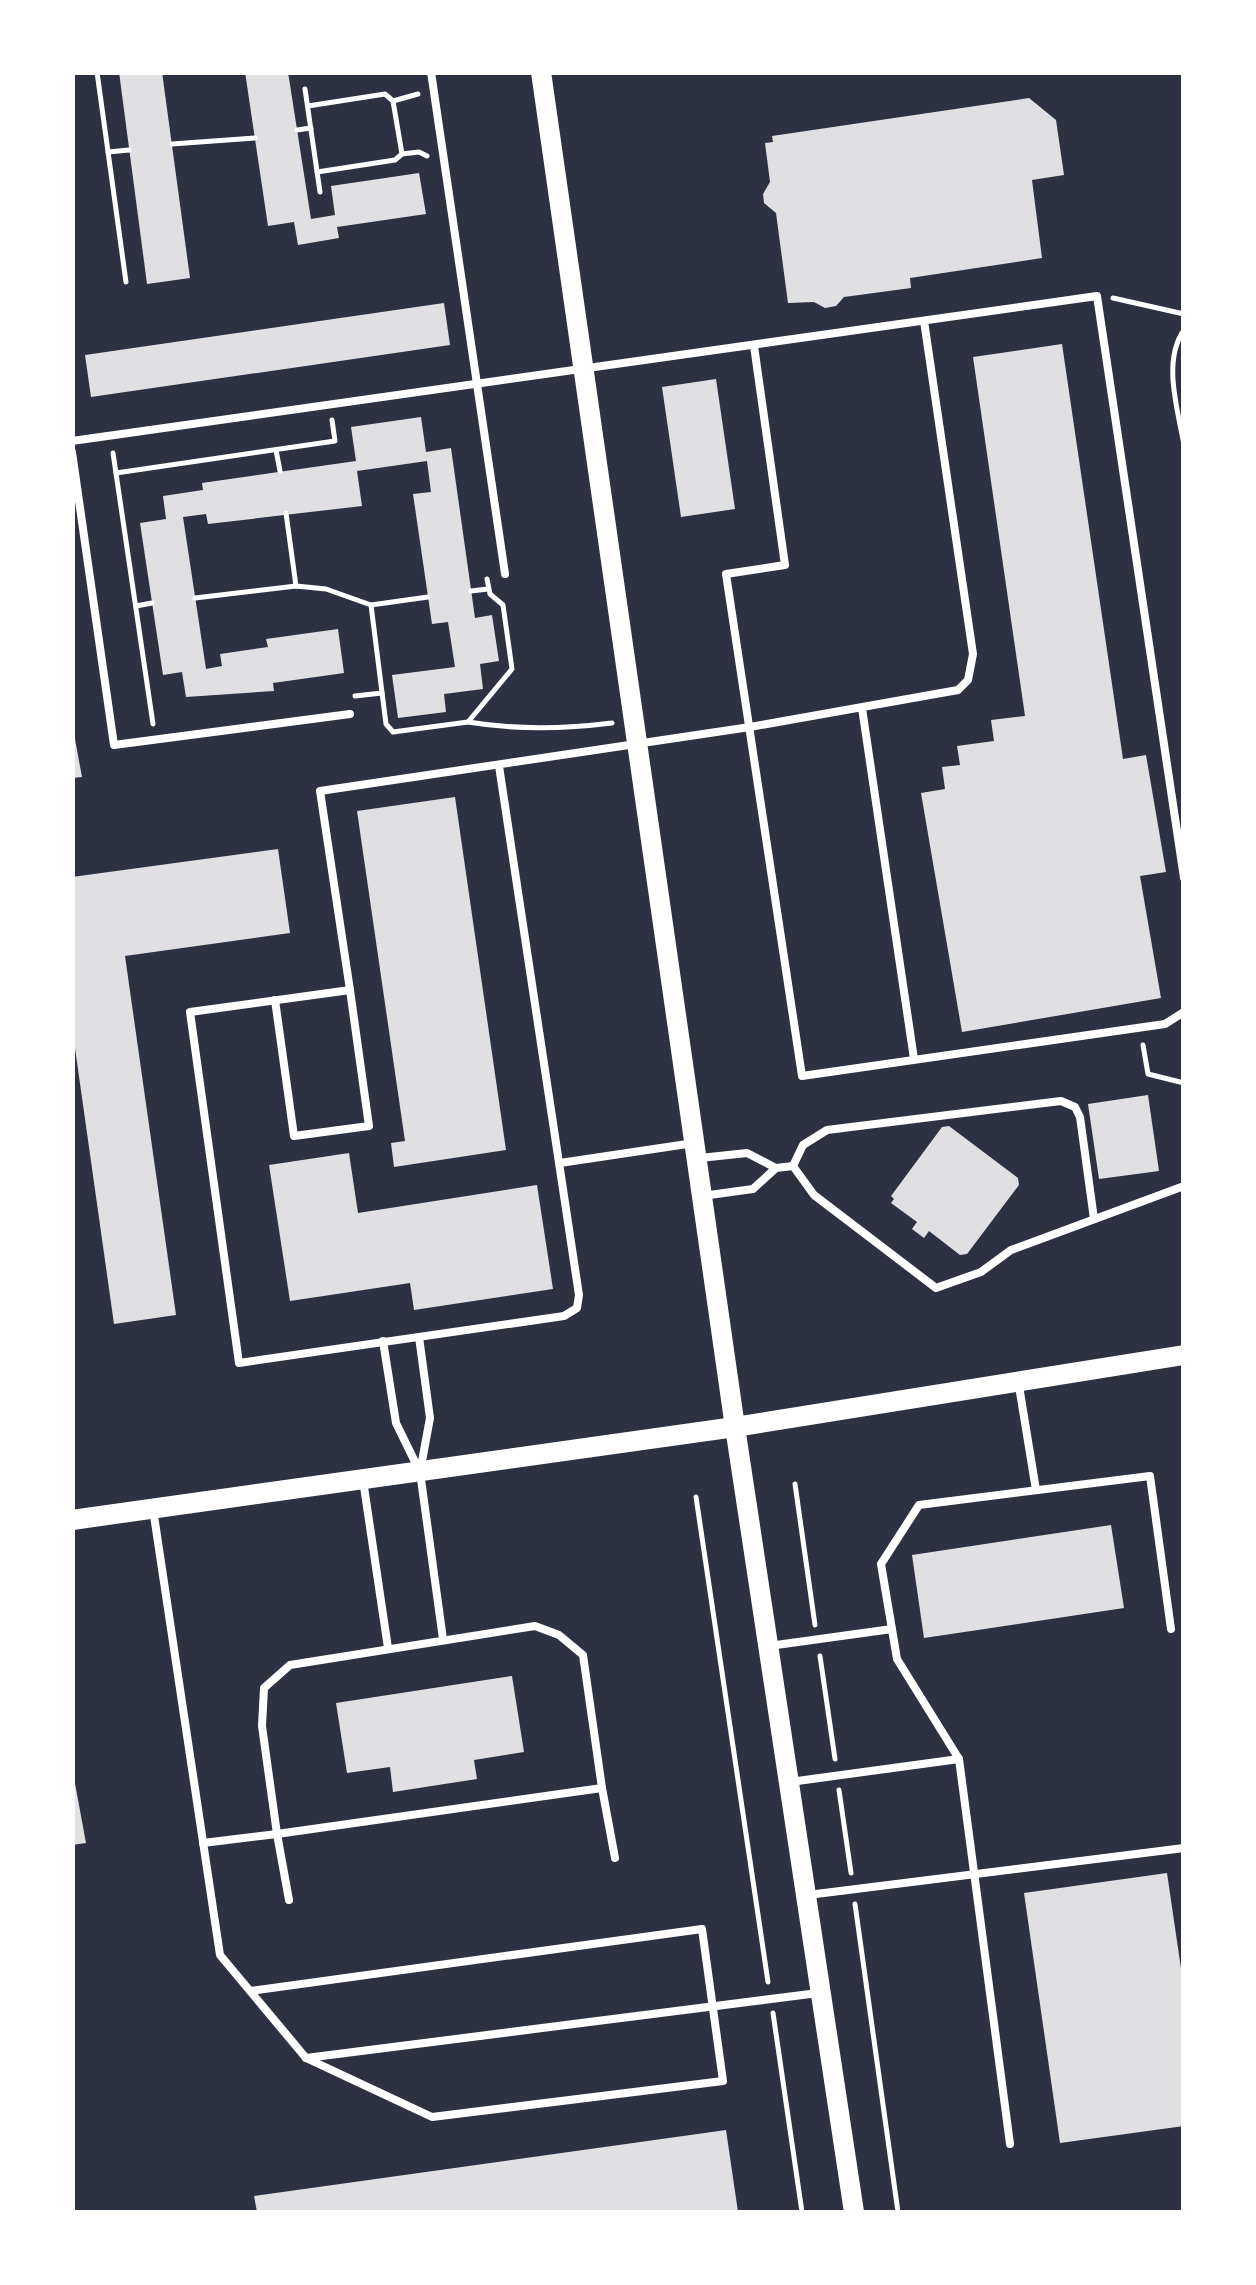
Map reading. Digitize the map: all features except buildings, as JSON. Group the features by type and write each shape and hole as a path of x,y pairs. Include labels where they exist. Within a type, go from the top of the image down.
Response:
{"main road":[{"path":"540,72 735,1427 854,2212"},
{"path":"72,1520 735,1427 1184,1355"}],"lane":[{"path":"431,72 505,574"},
{"path":"72,440 1096,296 1184,878"},
{"path":"275,1000 294,1136 369,1126 320,792 950,694 968,680 972,667 924,321"},
{"path":"754,346 786,565 726,574 802,1076 1165,1024 1184,1012"},
{"path":"72,452 114,746 350,714"},
{"path":"862,708 914,1059"},
{"path":"350,990 190,1012 240,1363 564,1316 577,1308 580,1295 499,766"},
{"path":"793,1166 803,1145 827,1130 1061,1101 1075,1107 1080,1116 1094,1219"},
{"path":"560,1163 695,1151 747,1152 776,1168 793,1166"},
{"path":"793,1166 814,1195 936,1288 980,1272 1010,1250 1184,1186"},
{"path":"702,1196 753,1189 776,1168"},
{"path":"419,1337 430,1418 420,1472"},
{"path":"383,1341 396,1423 420,1472 443,1639"},
{"path":"1019,1383 1036,1490"},
{"path":"1010,2144 959,1759 897,1659 881,1564 920,1505 1150,1476 1171,1629"},
{"path":"362,1480 388,1648"},
{"path":"153,1509 220,1955 250,1992 306,2058 432,2118 723,2080 702,1929 250,1992"},
{"path":"289,1900 262,1726 264,1688 290,1665 535,1626 559,1634 583,1654 616,1858"},
{"path":"769,1646 892,1629"},
{"path":"790,1782 959,1759"},
{"path":"203,1843 602,1788"},
{"path":"808,1895 1184,1848"},
{"path":"306,2058 822,1992"}],"path":[{"path":"97,72 126,282"},
{"path":"305,89 320,192"},
{"path":"393,101 415,98 419,90"},
{"path":"308,106 385,94 393,101 402,154 396,160 318,172"},
{"path":"297,130 311,128"},
{"path":"172,144 255,138"},
{"path":"108,152 129,150"},
{"path":"1096,296 1184,314"},
{"path":"1184,330 1174,344 1174,377 1184,445"},
{"path":"116,473 335,441 330,404"},
{"path":"111,435 155,740"},
{"path":"276,450 280,472"},
{"path":"286,513 296,586"},
{"path":"468,722 512,669 503,605 489,589 486,566"},
{"path":"195,598 296,586 326,589 371,605 428,597"},
{"path":"471,591 489,589"},
{"path":"136,606 152,603"},
{"path":"371,605 386,724 393,732 468,722 518,728 558,725 568,730 632,720"},
{"path":"1140,1028 1148,1074 1184,1083"},
{"path":"795,1484 898,2212"},
{"path":"696,1497 802,2212"}]}
